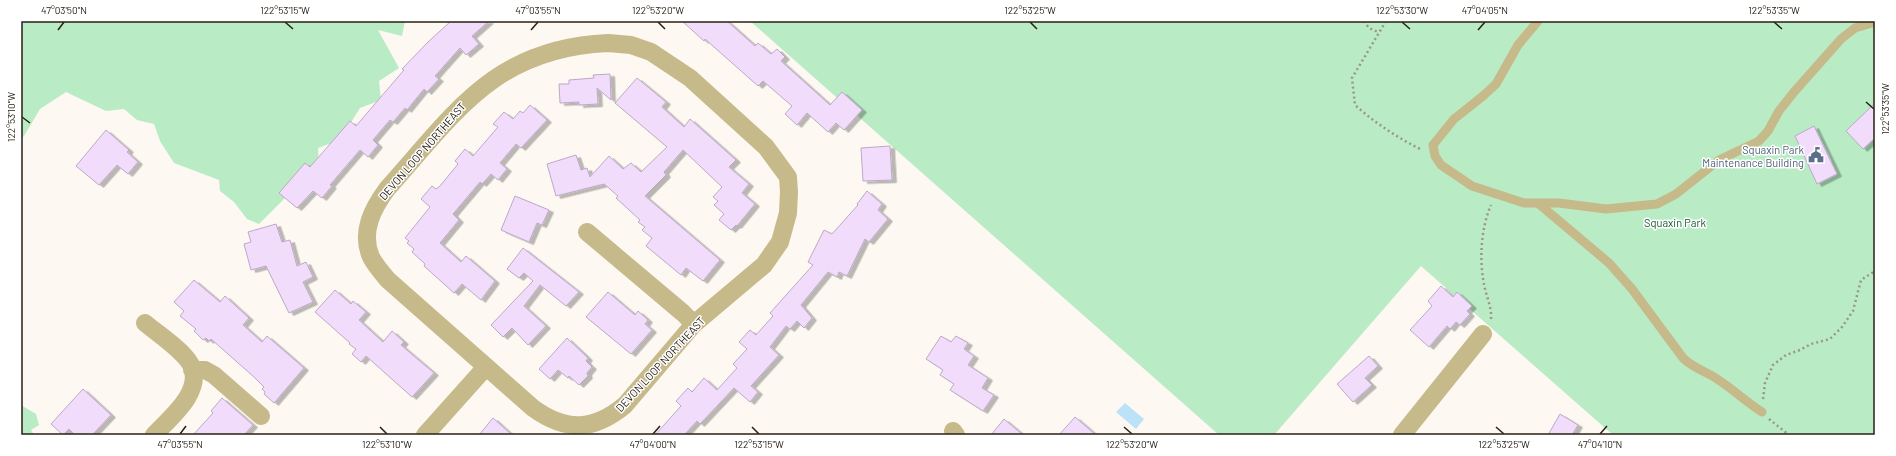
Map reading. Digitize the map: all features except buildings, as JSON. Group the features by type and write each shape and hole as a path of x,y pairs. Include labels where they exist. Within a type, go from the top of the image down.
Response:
{"street":[{"name":"DEVON LOOP NORTHEAST","path":"608,42 631,45 651,52 670,63 690,78 754,134 776,159 788,177 788,213 780,242 764,265 694,324 625,405 613,415 590,424 571,426 557,423 546,417 486,368 388,280 371,256 368,245 369,220 376,204 387,189 474,93 502,72 527,59 553,50 581,44 608,42"},
{"path":"587,232 694,324"},
{"path":"145,323 184,356 191,366 194,376 193,384 188,395 154,435"},
{"path":"1402,435 1483,334"},
{"path":"425,435 486,368"},
{"path":"192,370 205,370 214,375 261,416"}],"lane":[{"path":"1538,21 1518,45 1496,84 1454,119 1434,145 1435,156 1440,165 1472,186 1524,203 1559,203 1606,209 1629,208 1657,204 1670,198 1720,160 1758,141 1768,131 1779,111 1794,92 1841,39 1855,28 1875,22"},
{"path":"1539,204 1609,263 1632,289 1683,358 1692,366 1717,379 1762,412"}],"path":[{"path":"1364,21 1369,28 1378,32"},
{"path":"1386,21 1378,32 1352,78 1355,105 1400,140 1435,156"},
{"path":"1483,334 1490,328 1492,314 1484,283 1482,252 1486,216 1496,194"},
{"path":"1789,435 1762,412 1765,383 1773,365 1786,355 1830,338 1842,327 1853,311 1861,280 1875,271"}],"green space":[{"path":"21,21 405,21 402,36 378,30 399,68 379,81 381,100 360,108 340,140 318,148 319,164 259,224 247,219 234,202 220,191 219,180 174,163 160,141 154,124 137,120 124,109 106,111 66,92 40,109 24,136 21,138"},
{"name":"Squaxin Park","path":"750,21 1875,21 1875,435 1613,435 1421,266 1274,435 1219,435"},
{"path":"21,405 36,414 39,425 31,430 34,435 21,435"}],"water":[{"path":"1125,403 1144,419 1136,429 1116,412"}],"waterway":[{"path":"21,25 25,21"}],"place":[{"name":"Squaxin Park Maintenance Building","path":"1816,155"}]}
